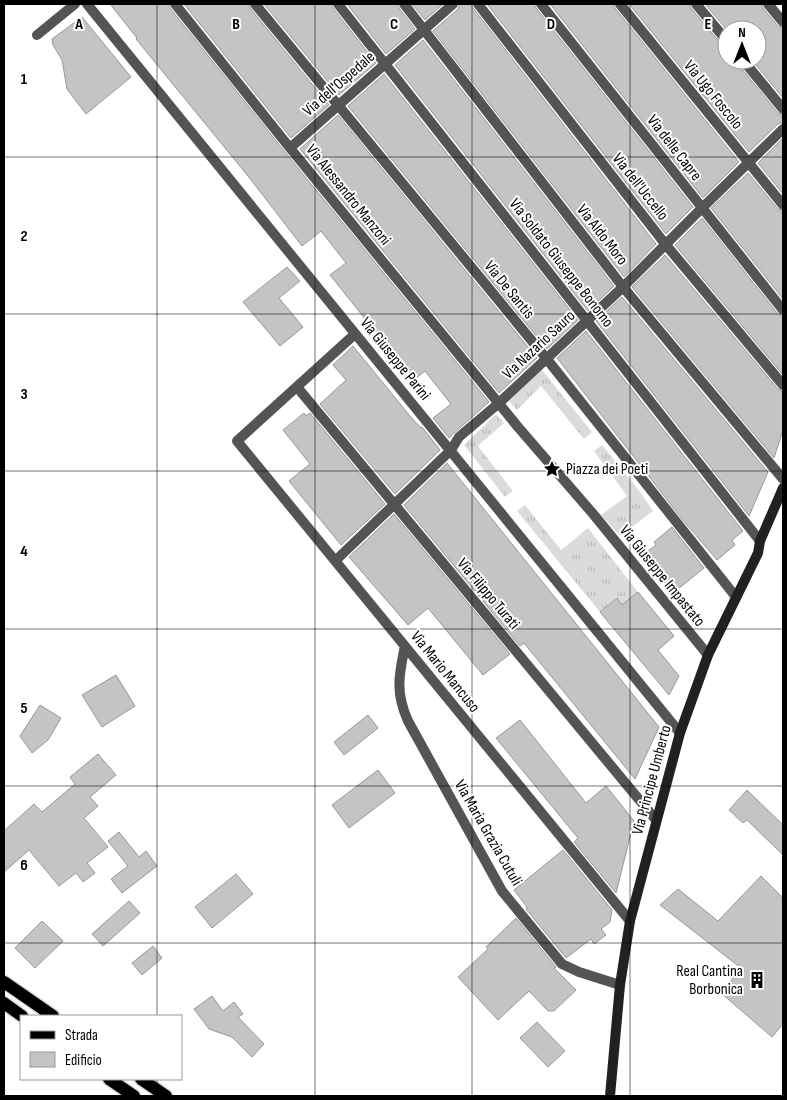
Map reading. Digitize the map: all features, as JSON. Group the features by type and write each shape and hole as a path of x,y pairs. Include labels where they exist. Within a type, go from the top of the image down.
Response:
{"main road":[{"path":"4,982 51,1015"},
{"path":"4,1003 21,1015"},
{"path":"111,1080 134,1096"},
{"path":"142,1080 166,1096"}],"street":[{"path":"37,35 76,4"},
{"name":"Via Giuseppe Parini","path":"87,4 680,733"},
{"name":"Via Alessandro Manzoni","path":"175,4 290,148 499,403"},
{"name":"Via De Santis","path":"255,4 546,358 736,597"},
{"name":"Via Soldato Giuseppe Bonomo","path":"338,4 760,541"},
{"name":"Via Aldo Moro","path":"404,4 623,287 783,479"},
{"name":"Via dell'Ospedale","path":"290,148 453,4"},
{"name":"Via dell'Uccello","path":"478,4 666,245 783,385"},
{"name":"Via delle Capre","path":"541,4 783,310"},
{"name":"Via Ugo Foscolo","path":"620,4 783,205"},
{"path":"696,4 717,29"},
{"path":"768,4 783,22"},
{"path":"751,70 783,109"},
{"name":"Via Nazario Sauro","path":"335,561 451,450 459,438 623,287 783,129"},
{"path":"296,387 355,334"},
{"name":"Via Mario Mancuso","path":"296,387 237,441 630,921"},
{"name":"Via Filippo Turati","path":"296,387 656,820"},
{"name":"Via Giuseppe Impastato","path":"499,403 594,515 708,655"},
{"name":"Via Principe Umberto","path":"610,1096 620,985 630,921 680,733 708,655 758,553 760,541 783,488"},
{"name":"Via Maria Grazia Cutuli","path":"405,646 399,676 400,704 502,891 562,964 579,972 620,985"}],"green space":[{"path":"542,370 592,432 584,439 541,386 517,410 509,401"},
{"path":"496,414 504,423 478,446 513,491 505,497 464,445"},
{"path":"602,445 641,493 653,511 620,536 601,515 627,496 594,451"},
{"path":"525,505 561,550 588,528 638,592 622,605 616,598 600,612 517,511"}],"building":[{"path":"110,4 168,4 285,152 489,402 449,438 433,418 451,404 425,371 414,380 330,275 346,263 321,231 302,246"},
{"path":"184,4 248,4 329,105 291,138"},
{"path":"264,4 331,4 376,63 339,95"},
{"path":"347,4 397,4 415,29 386,54"},
{"path":"412,4 443,4 425,20"},
{"path":"460,4 471,4 656,244 624,277 433,31 458,9"},
{"path":"487,4 534,4 693,207 666,234"},
{"path":"550,4 613,4 739,162 703,198"},
{"path":"629,4 689,4 717,39 717,70 743,70 778,113 783,116 783,122 778,124 749,152"},
{"path":"705,4 761,4 778,26 783,29 783,98 760,70 767,70 767,20 719,20"},
{"path":"82,17 131,77 86,114 67,89 62,60 53,45 52,39"},
{"path":"423,40 614,286 588,311 395,65"},
{"path":"384,74 578,320 547,349 348,106"},
{"path":"338,115 537,358 499,393 300,149"},
{"path":"783,138 783,194 758,163"},
{"path":"748,173 778,209 783,212 783,299 711,208"},
{"path":"702,218 778,314 783,317 783,375 675,245"},
{"path":"665,255 778,389 783,392 783,430 774,458 632,287"},
{"path":"287,267 300,281 279,298 303,327 280,346 243,302"},
{"path":"622,297 768,472 749,516 596,321"},
{"path":"586,331 743,531 732,540 735,545 717,560 682,519 557,358"},
{"path":"353,346 440,450 395,494 320,404 346,380 333,365"},
{"path":"304,413 306,416 310,413 385,504 341,545 289,481 310,464 283,430"},
{"path":"447,463 659,727 635,779 524,643 520,646 404,505"},
{"path":"394,514 510,654 483,675 428,608 408,625 349,557"},
{"path":"672,527 704,568 673,593 643,555 656,545 654,542"},
{"path":"638,592 674,636 658,650 679,676 669,695 600,612 617,598 622,605"},
{"path":"116,675 135,706 102,727 82,695"},
{"path":"40,705 61,718 48,740 32,753 20,736"},
{"path":"368,715 378,728 344,755 334,742"},
{"path":"520,720 586,803 606,786 634,821 616,893 574,842 578,838 496,738"},
{"path":"98,754 116,775 90,797 98,806 84,818 108,847 87,863 95,873 83,882 76,873 59,886 29,850 4,872 4,831 34,804 42,812 75,784 70,777"},
{"path":"378,770 395,793 349,828 332,805"},
{"path":"747,790 783,825 783,855 747,820 743,823 729,810"},
{"path":"119,832 139,857 146,851 157,866 122,893 111,879 128,866 108,841"},
{"path":"563,850 612,910 610,922 601,929 606,935 594,944 591,939 566,958 526,909 527,907 514,890"},
{"path":"236,874 253,894 212,928 195,907"},
{"path":"761,876 783,898 783,1024 772,1037 721,993 741,968 660,905 678,889 718,921"},
{"path":"129,901 140,913 103,946 92,934"},
{"path":"516,918 556,967 554,968 576,990 554,1011 548,1011 529,991 498,1020 458,977 488,949 486,947"},
{"path":"42,921 63,941 35,968 15,948"},
{"path":"153,946 162,958 142,975 132,963"},
{"path":"212,996 223,1011 234,1002 243,1014 238,1017 264,1044 252,1057 232,1037 209,1029 194,1009"},
{"path":"537,1022 565,1051 548,1067 520,1038"}],"place":[{"name":"Piazza dei Poeti","path":"552,469"},
{"name":"Real Cantina Borbonica","path":"757,980"}]}
